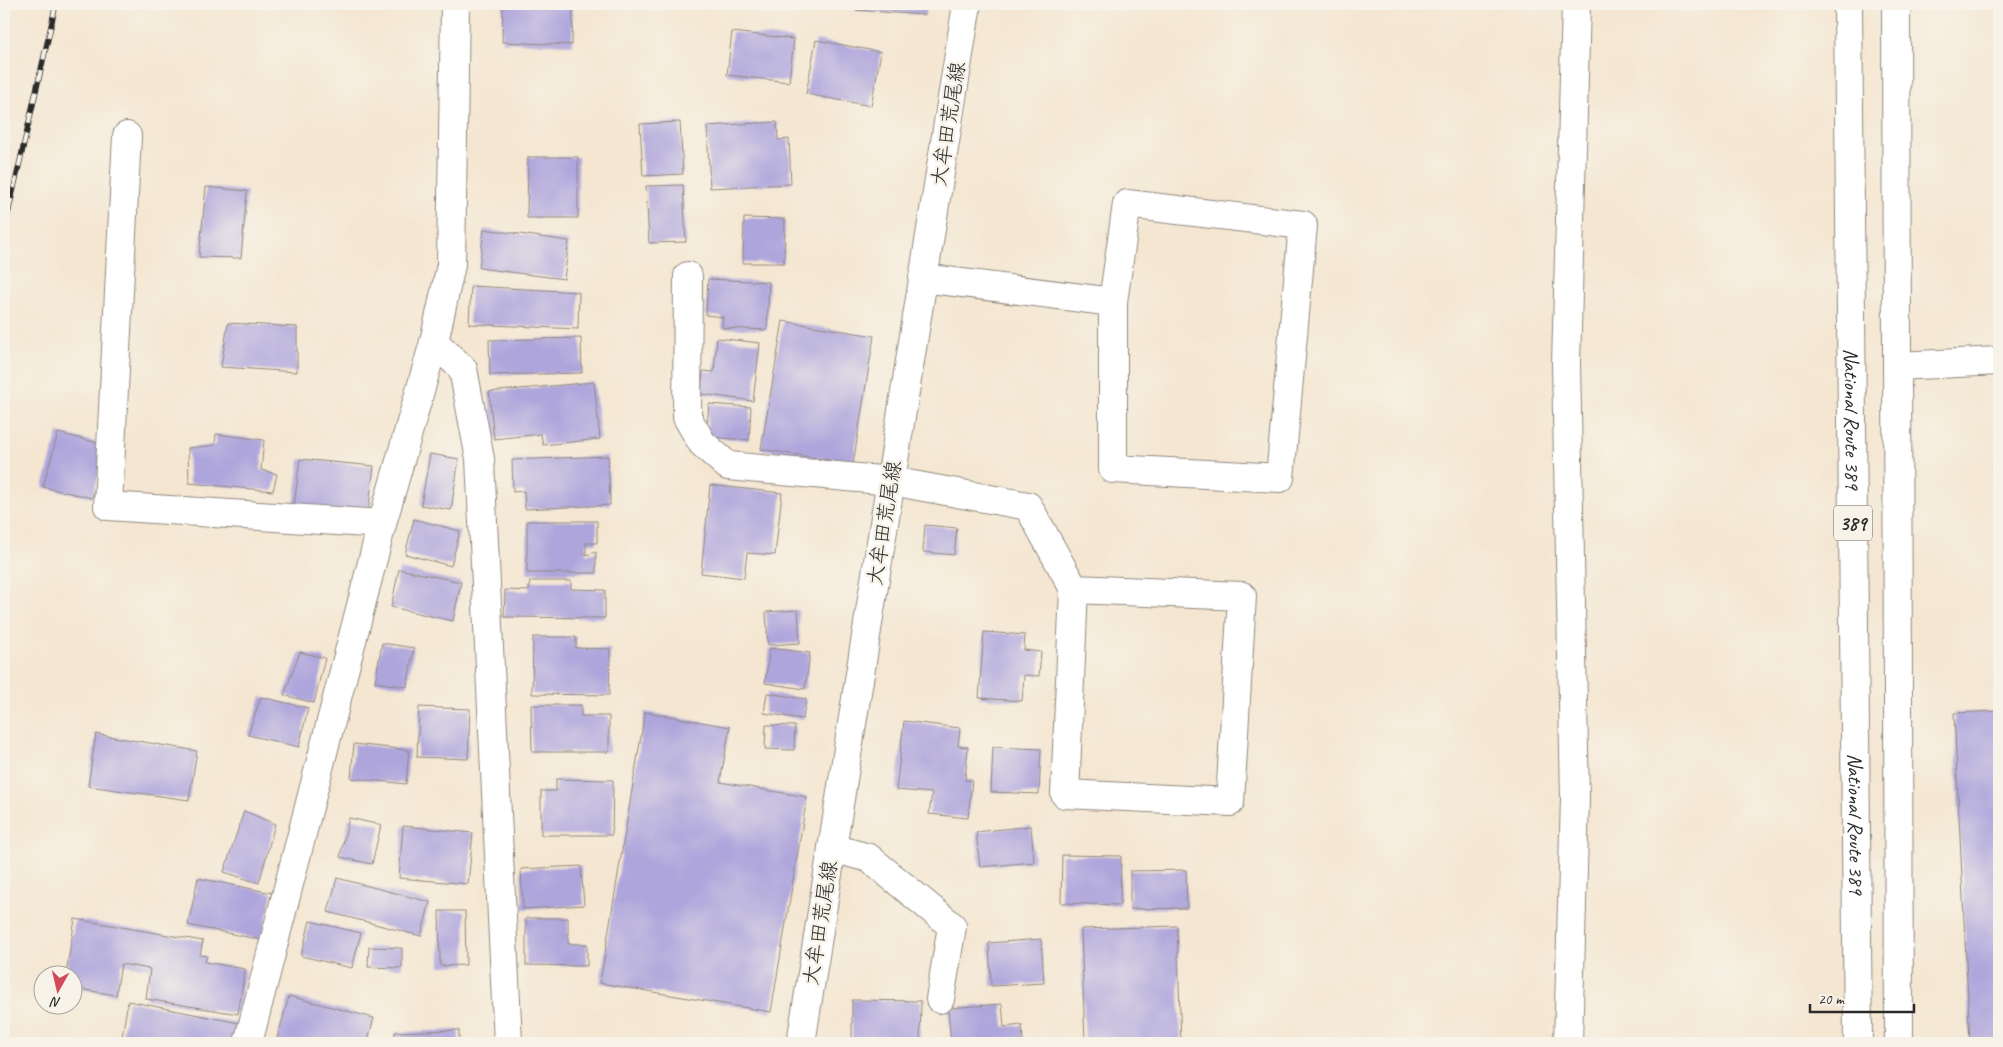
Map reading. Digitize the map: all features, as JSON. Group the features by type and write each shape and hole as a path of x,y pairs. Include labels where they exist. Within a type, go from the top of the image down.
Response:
{"main road":[{"path":"248,1043 382,524 434,342 451,266 455,4"},
{"name":"大牟田荒尾線","path":"801,1043 967,4"},
{"path":"1568,1043 1575,798 1566,364 1576,4"},
{"name":"National Route 389","path":"1848,4 1858,1043"},
{"name":"National Route 389","path":"1896,4 1899,1043"},
{"path":"127,136 108,506 382,524"},
{"path":"1127,204 1303,225 1280,478 1113,469 1113,302 1127,204"},
{"path":"688,276 687,417 702,443 728,466 890,480 1028,506 1074,588 1065,794 1230,802 1242,596 1074,588"},
{"path":"923,278 1113,302"},
{"path":"434,342 463,368 480,459 508,1043"},
{"path":"1897,366 1999,361"},
{"path":"832,848 869,858 952,926 940,999"}],"building":[{"path":"503,4 573,4 572,45 502,42"},
{"path":"856,4 925,4 925,15 855,10"},
{"path":"732,32 794,39 789,82 727,75"},
{"path":"816,40 881,52 871,106 806,94"},
{"path":"680,122 683,174 643,176 640,124"},
{"path":"777,122 778,140 789,139 791,184 710,188 707,126"},
{"path":"528,157 578,157 578,218 527,218"},
{"path":"683,185 686,242 649,243 646,186"},
{"path":"206,187 247,191 241,258 199,257"},
{"path":"744,218 785,219 784,263 743,263"},
{"path":"484,229 569,241 564,279 479,268"},
{"path":"708,279 769,282 767,330 722,328 723,317 706,315"},
{"path":"471,286 579,292 578,329 469,324"},
{"path":"783,321 874,336 853,464 761,449"},
{"path":"228,323 297,327 297,372 221,367"},
{"path":"581,338 582,373 490,375 489,340"},
{"path":"717,338 760,343 753,401 701,394 703,371 714,372"},
{"path":"594,382 600,439 543,445 541,434 494,439 489,392"},
{"path":"709,404 751,407 749,440 706,437"},
{"path":"58,433 107,445 92,498 43,487"},
{"path":"216,434 264,440 261,470 277,474 273,491 189,483 188,448 215,445"},
{"path":"430,454 459,459 451,510 421,505"},
{"path":"608,456 610,505 525,509 524,491 513,492 512,460"},
{"path":"300,459 374,466 368,514 294,506"},
{"path":"710,485 782,493 775,555 747,553 744,578 701,573"},
{"path":"414,519 460,531 451,566 405,554"},
{"path":"527,521 597,521 597,543 586,543 586,555 596,552 596,573 527,573"},
{"path":"925,525 957,528 954,555 923,552"},
{"path":"399,569 461,582 453,621 391,607"},
{"path":"530,581 571,581 571,589 605,590 605,618 504,617 505,590 529,591"},
{"path":"798,610 800,643 768,645 766,612"},
{"path":"984,632 1025,635 1024,650 1041,652 1039,676 1024,675 1022,701 979,698"},
{"path":"533,637 576,637 576,648 610,649 609,695 532,694"},
{"path":"382,643 414,648 407,687 375,682"},
{"path":"770,648 810,653 805,689 765,683"},
{"path":"300,652 325,658 314,703 284,695"},
{"path":"767,693 806,699 803,719 764,713"},
{"path":"261,697 308,708 299,747 248,735"},
{"path":"531,705 581,705 581,716 609,716 609,752 532,752"},
{"path":"419,707 470,709 468,759 417,757"},
{"path":"1999,711 1999,1043 1970,1043 1954,713"},
{"path":"645,712 730,727 720,782 807,797 771,1012 600,983"},
{"path":"904,721 960,728 958,746 968,747 965,780 972,780 968,818 929,814 932,793 896,790"},
{"path":"766,725 795,726 794,750 765,749"},
{"path":"96,734 197,751 189,800 88,786"},
{"path":"354,744 409,750 406,784 351,778"},
{"path":"993,747 1041,749 1039,794 991,792"},
{"path":"556,779 613,780 612,835 541,835 541,791 556,791"},
{"path":"244,811 275,824 259,883 224,872"},
{"path":"349,818 381,825 372,864 340,857"},
{"path":"403,826 473,833 468,884 399,878"},
{"path":"1031,826 1034,862 980,867 976,832"},
{"path":"1062,855 1121,856 1120,905 1061,903"},
{"path":"581,866 584,905 523,909 521,869"},
{"path":"1186,870 1187,908 1130,909 1130,871"},
{"path":"198,878 272,893 262,940 188,925"},
{"path":"337,878 430,902 421,936 328,912"},
{"path":"439,911 465,911 466,965 440,966"},
{"path":"526,918 568,918 568,944 587,944 587,966 526,965"},
{"path":"75,919 203,941 200,955 207,956 205,962 245,969 238,1014 146,999 150,969 121,964 116,995 82,990 82,964 68,964"},
{"path":"310,921 361,933 352,968 301,956"},
{"path":"1177,926 1181,1043 1085,1043 1081,929"},
{"path":"1041,939 1044,983 991,986 989,943"},
{"path":"369,947 402,948 402,968 368,967"},
{"path":"289,996 374,1018 367,1043 276,1043"},
{"path":"852,1000 921,1001 920,1043 852,1043"},
{"path":"128,1001 239,1023 235,1043 121,1043"},
{"path":"1002,1004 1004,1027 1022,1025 1023,1043 951,1043 948,1008"},
{"path":"459,1030 459,1043 395,1043 395,1032"}],"railway":[{"path":"4,231 56,4"}]}
